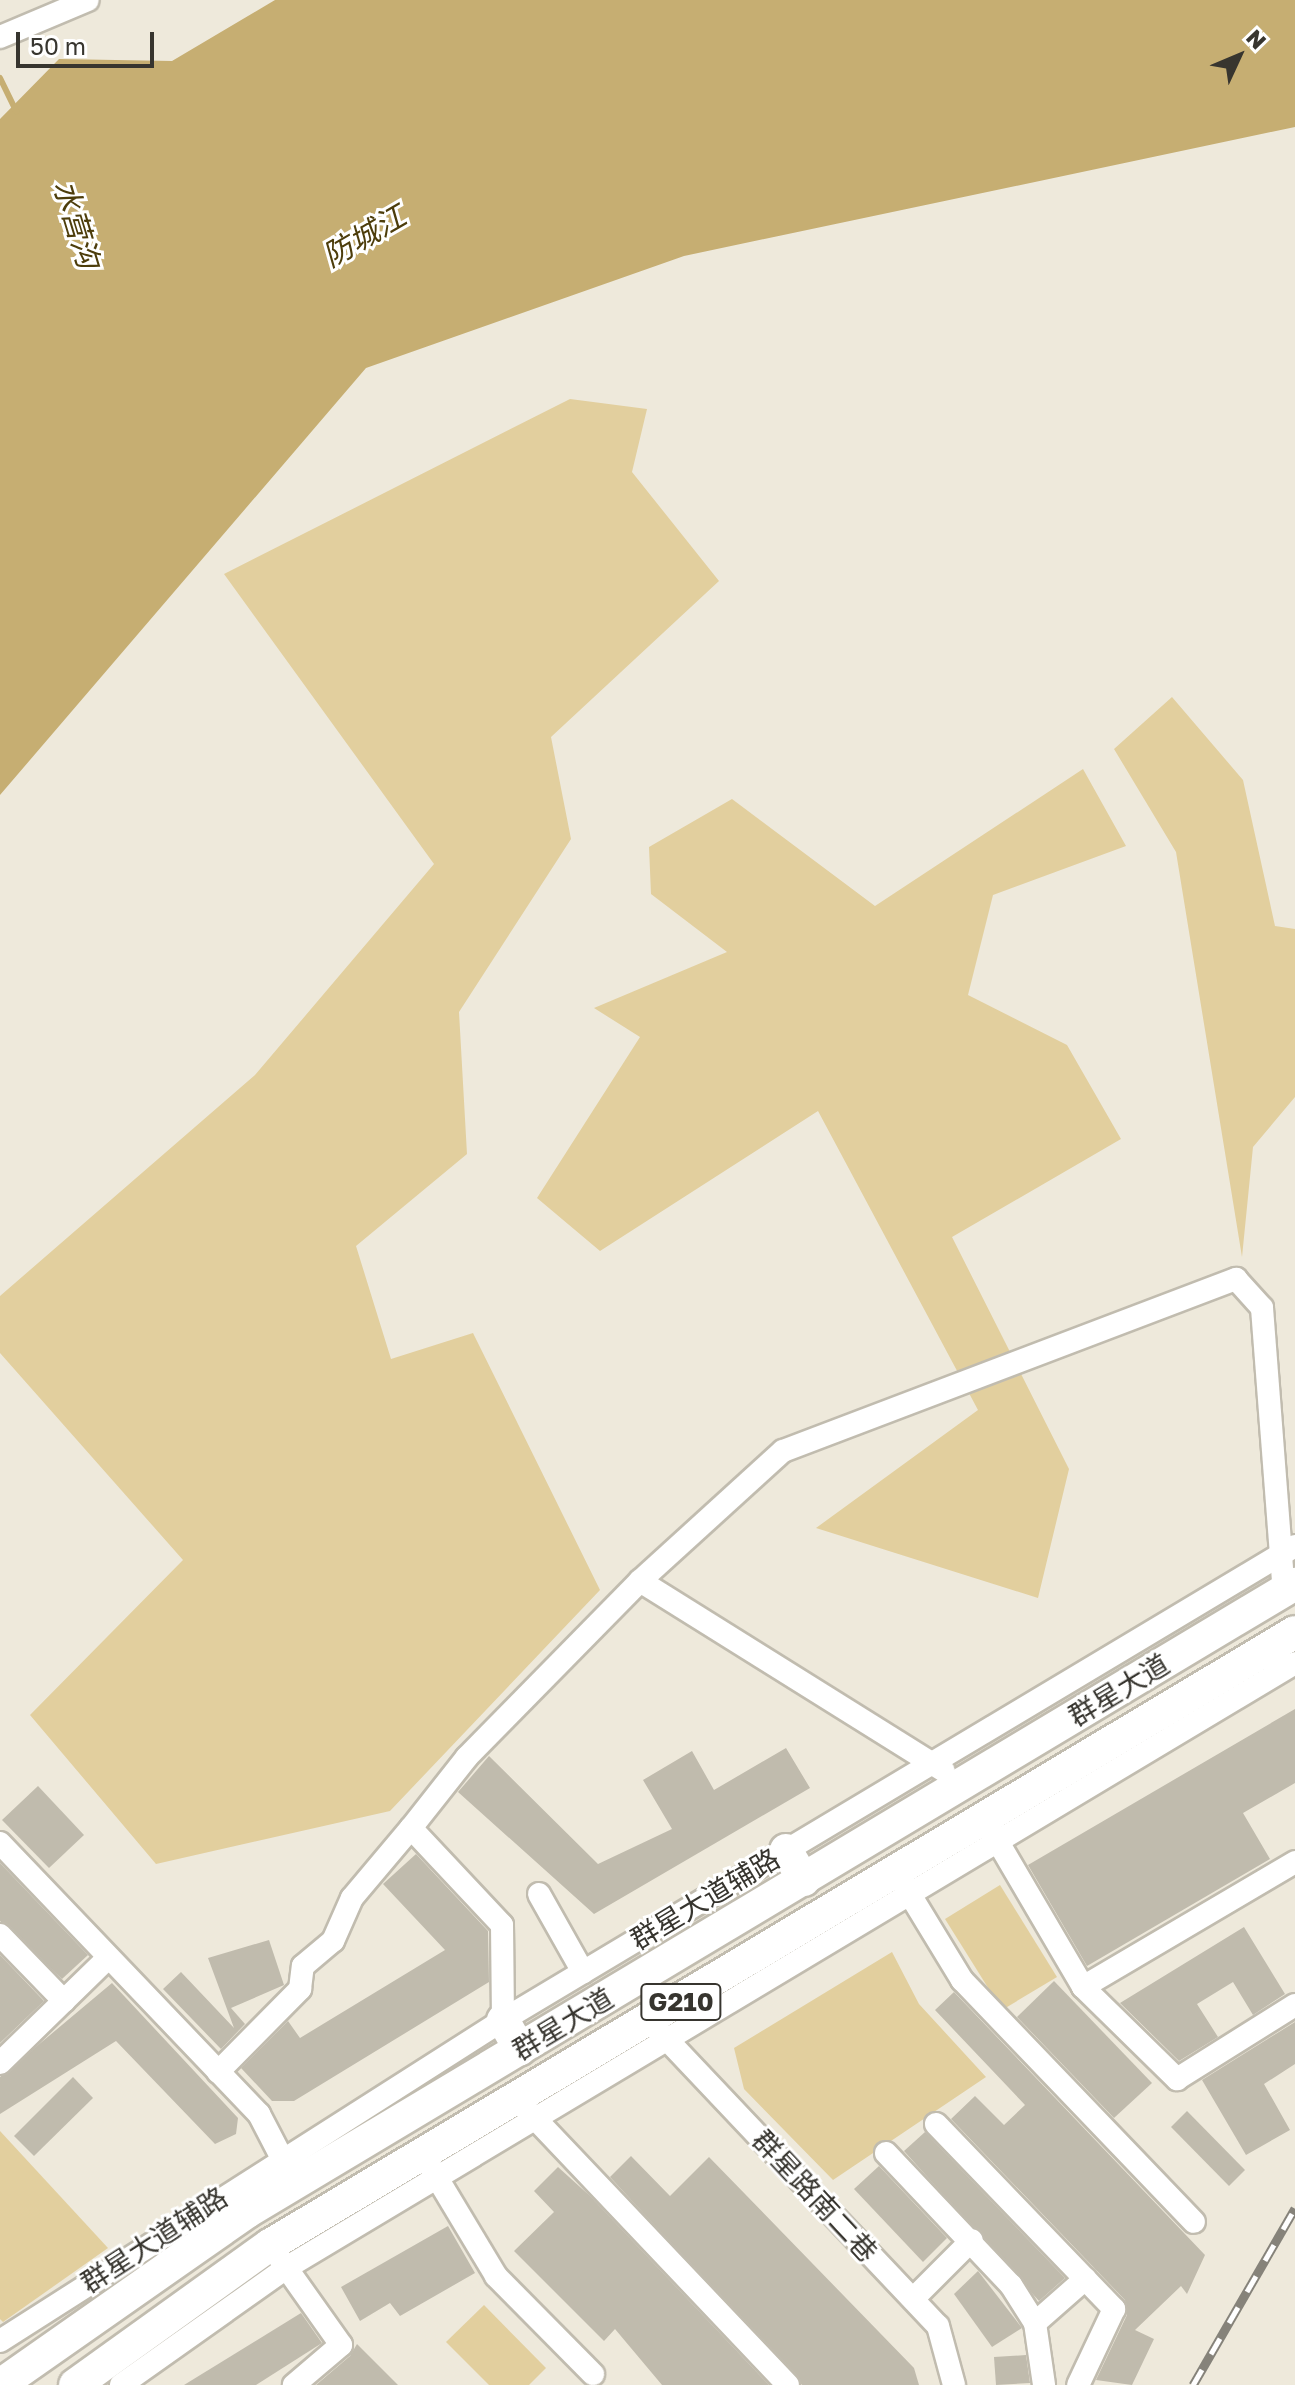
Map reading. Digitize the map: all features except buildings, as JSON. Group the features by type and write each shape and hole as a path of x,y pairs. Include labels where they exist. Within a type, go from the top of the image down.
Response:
{"highway":[{"name":"群星大道","path":"4,2381 288,2170 404,2121 1289,1588"},
{"name":"群星大道","path":"75,2385 278,2256 991,1830 1295,1632"},
{"path":"786,1850 804,1880"},
{"path":"503,2020 520,2050"},
{"path":"404,2121 430,2166"}],"street":[{"path":"0,37 88,0"},
{"path":"218,2072 300,1989 303,1966 333,1941 352,1898 467,1757 640,1581 783,1451 1236,1279 1262,1308 1289,1588"},
{"name":"群星大道辅路","path":"0,2341 288,2170 503,2020 1287,1550"},
{"path":"640,1581 937,1760 955,1789"},
{"path":"1295,1663 991,1830 1083,1987 1177,2079 1295,2005"},
{"path":"411,1828 502,1925 503,2020"},
{"path":"0,1843 259,2114 288,2170"},
{"path":"1083,1987 1295,1862"},
{"path":"903,1883 962,1980 1194,2222"},
{"path":"539,1894 583,1972"},
{"path":"0,1935 64,2001"},
{"path":"0,2063 108,1958"},
{"name":"群星路南二巷","path":"658,2030 938,2326 954,2385"},
{"path":"527,2109 788,2385"},
{"path":"936,2124 1114,2309 1078,2385"},
{"path":"886,2153 972,2240 1035,2323 1044,2385"},
{"path":"430,2166 496,2276 593,2374"},
{"path":"913,2299 972,2240"},
{"path":"121,2385 278,2256 341,2345 294,2385"},
{"path":"1035,2323 1085,2279"}],"shaded area":[{"path":"570,399 647,409 632,472 719,581 551,737 571,839 459,1012 467,1154 356,1246 391,1359 473,1333 600,1590 390,1811 156,1864 30,1715 183,1560 0,1353 0,1296 255,1075 434,864 224,574"},
{"path":"1172,697 1243,780 1275,926 1295,929 1295,1097 1253,1147 1242,1257 1176,852 1114,749"},
{"path":"1083,769 1126,846 993,895 968,995 1067,1045 1121,1139 952,1237 1069,1469 1038,1598 816,1528 978,1410 818,1111 600,1251 537,1198 640,1037 594,1008 727,952 651,894 649,847 732,799 875,906"},
{"path":"1000,1885 1057,1977 1002,2010 945,1919"},
{"path":"892,1952 919,2004 986,2077 833,2180 744,2089 734,2048"},
{"path":"0,2131 108,2248 3,2322 0,2319"},
{"path":"484,2305 546,2368 529,2385 489,2385 446,2342"}],"water":[{"name":"防城江","path":"275,0 1295,0 1295,127 684,256 366,368 0,795 0,119 59,59 172,61"}],"waterway":[{"name":"水营沟","path":"0,78 16,111"}],"railway":[{"path":"1193,2385 1295,2208"}]}
